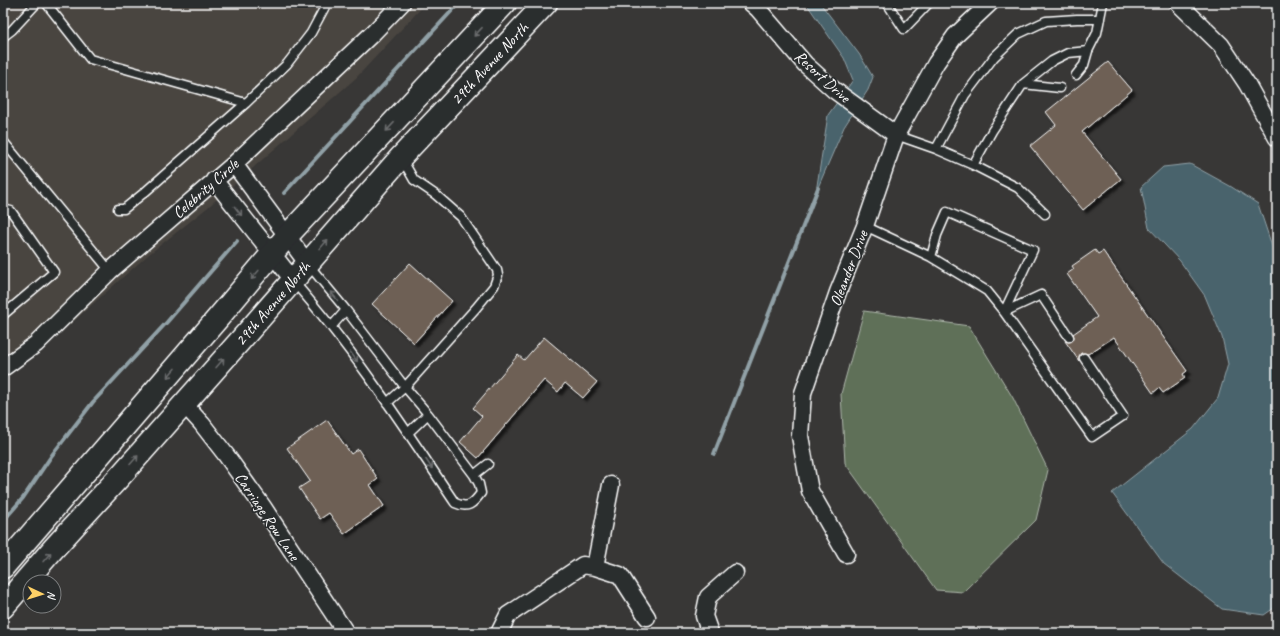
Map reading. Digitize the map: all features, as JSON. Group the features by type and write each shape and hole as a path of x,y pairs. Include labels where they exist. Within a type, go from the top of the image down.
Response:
{"main road":[{"name":"29th Avenue North","path":"3,567 203,336 287,236 505,3"},
{"name":"29th Avenue North","path":"3,607 184,404 400,157 546,3"}],"street":[{"name":"Celebrity Circle","path":"3,368 36,344 110,271 234,164 373,33 402,3"},
{"name":"Oleander Drive","path":"846,554 810,491 800,436 803,393 838,292 865,226 896,135 936,63 955,36 990,3"},
{"path":"1178,3 1221,45 1247,84 1277,138"},
{"name":"Resort Drive","path":"755,5 805,64 834,90 896,135"},
{"path":"234,164 307,263"},
{"path":"214,180 293,280"},
{"name":"Carriage Row Lane","path":"184,404 226,455 263,507 346,633"},
{"path":"595,567 611,485"},
{"path":"499,633 508,615 583,565 595,567 620,575 647,617"},
{"path":"710,633 704,616 708,597 735,573"}],"lane":[{"path":"3,36 12,30 37,3"},
{"path":"46,3 90,59 246,103"},
{"path":"118,209 124,209 144,192 246,103 287,64 310,33 327,3"},
{"path":"887,3 904,29 924,5"},
{"path":"1076,75 1084,65 1088,51 1097,33 1103,3"},
{"path":"936,149 965,95 994,57 1018,34 1046,21 1100,19"},
{"path":"973,165 992,131 1023,84 1052,61 1068,54 1088,51"},
{"path":"1023,84 1060,88"},
{"path":"896,135 936,149 973,165 1018,188 1045,214"},
{"path":"3,141 110,271"},
{"path":"387,403 405,388 476,308 494,286 498,275 497,270 461,217 414,180 400,157"},
{"path":"3,209 11,211 54,272 3,315"},
{"path":"931,257 937,235 947,212 1033,250 1004,312"},
{"path":"865,226 931,257 987,291 1004,312 1092,437 1123,416 1084,358"},
{"path":"293,280 332,326 408,433 455,503 462,506 469,505 476,501 481,493 479,484 474,475 428,414 405,388 346,310 307,263"},
{"path":"1004,312 1041,295 1070,337"},
{"path":"332,326 346,310"},
{"path":"408,433 428,414"},
{"path":"474,475 488,464"}],"shaded area":[{"path":"3,3 426,3 356,78 207,208 148,255 68,326 3,379"}],"green space":[{"path":"864,311 969,326 1013,398 1048,470 1036,520 963,592 936,590 845,463 841,394"}],"water":[{"path":"806,3 820,3 859,54 873,77 868,90 844,127 816,192 828,115 853,80 844,58"},
{"path":"1190,164 1230,186 1258,204 1275,255 1277,257 1277,606 1264,615 1222,609 1164,564 1112,493 1193,429 1218,398 1228,364 1222,337 1205,296 1180,261 1149,228 1141,187 1163,167"}],"building":[{"path":"1108,62 1132,90 1082,132 1121,179 1083,210 1030,146 1056,125 1046,112"},
{"path":"1095,250 1098,254 1103,251 1187,371 1183,374 1185,378 1163,393 1159,388 1153,393 1114,337 1088,354 1081,353 1079,356 1079,361 1065,341 1072,341 1074,337 1073,334 1097,317 1067,274 1074,269 1072,266"},
{"path":"410,263 452,301 414,343 372,304"},
{"path":"544,337 597,382 583,398 565,383 558,392 544,380 478,458 460,442 482,416 473,408 518,355 524,360"},
{"path":"327,420 351,454 358,449 378,479 370,485 384,506 344,534 329,513 320,519 299,488 310,481 287,448"}],"waterway":[{"path":"284,193 459,3"},
{"path":"714,454 818,188"},
{"path":"3,521 23,498 52,455 93,402 167,322 237,241"}]}
